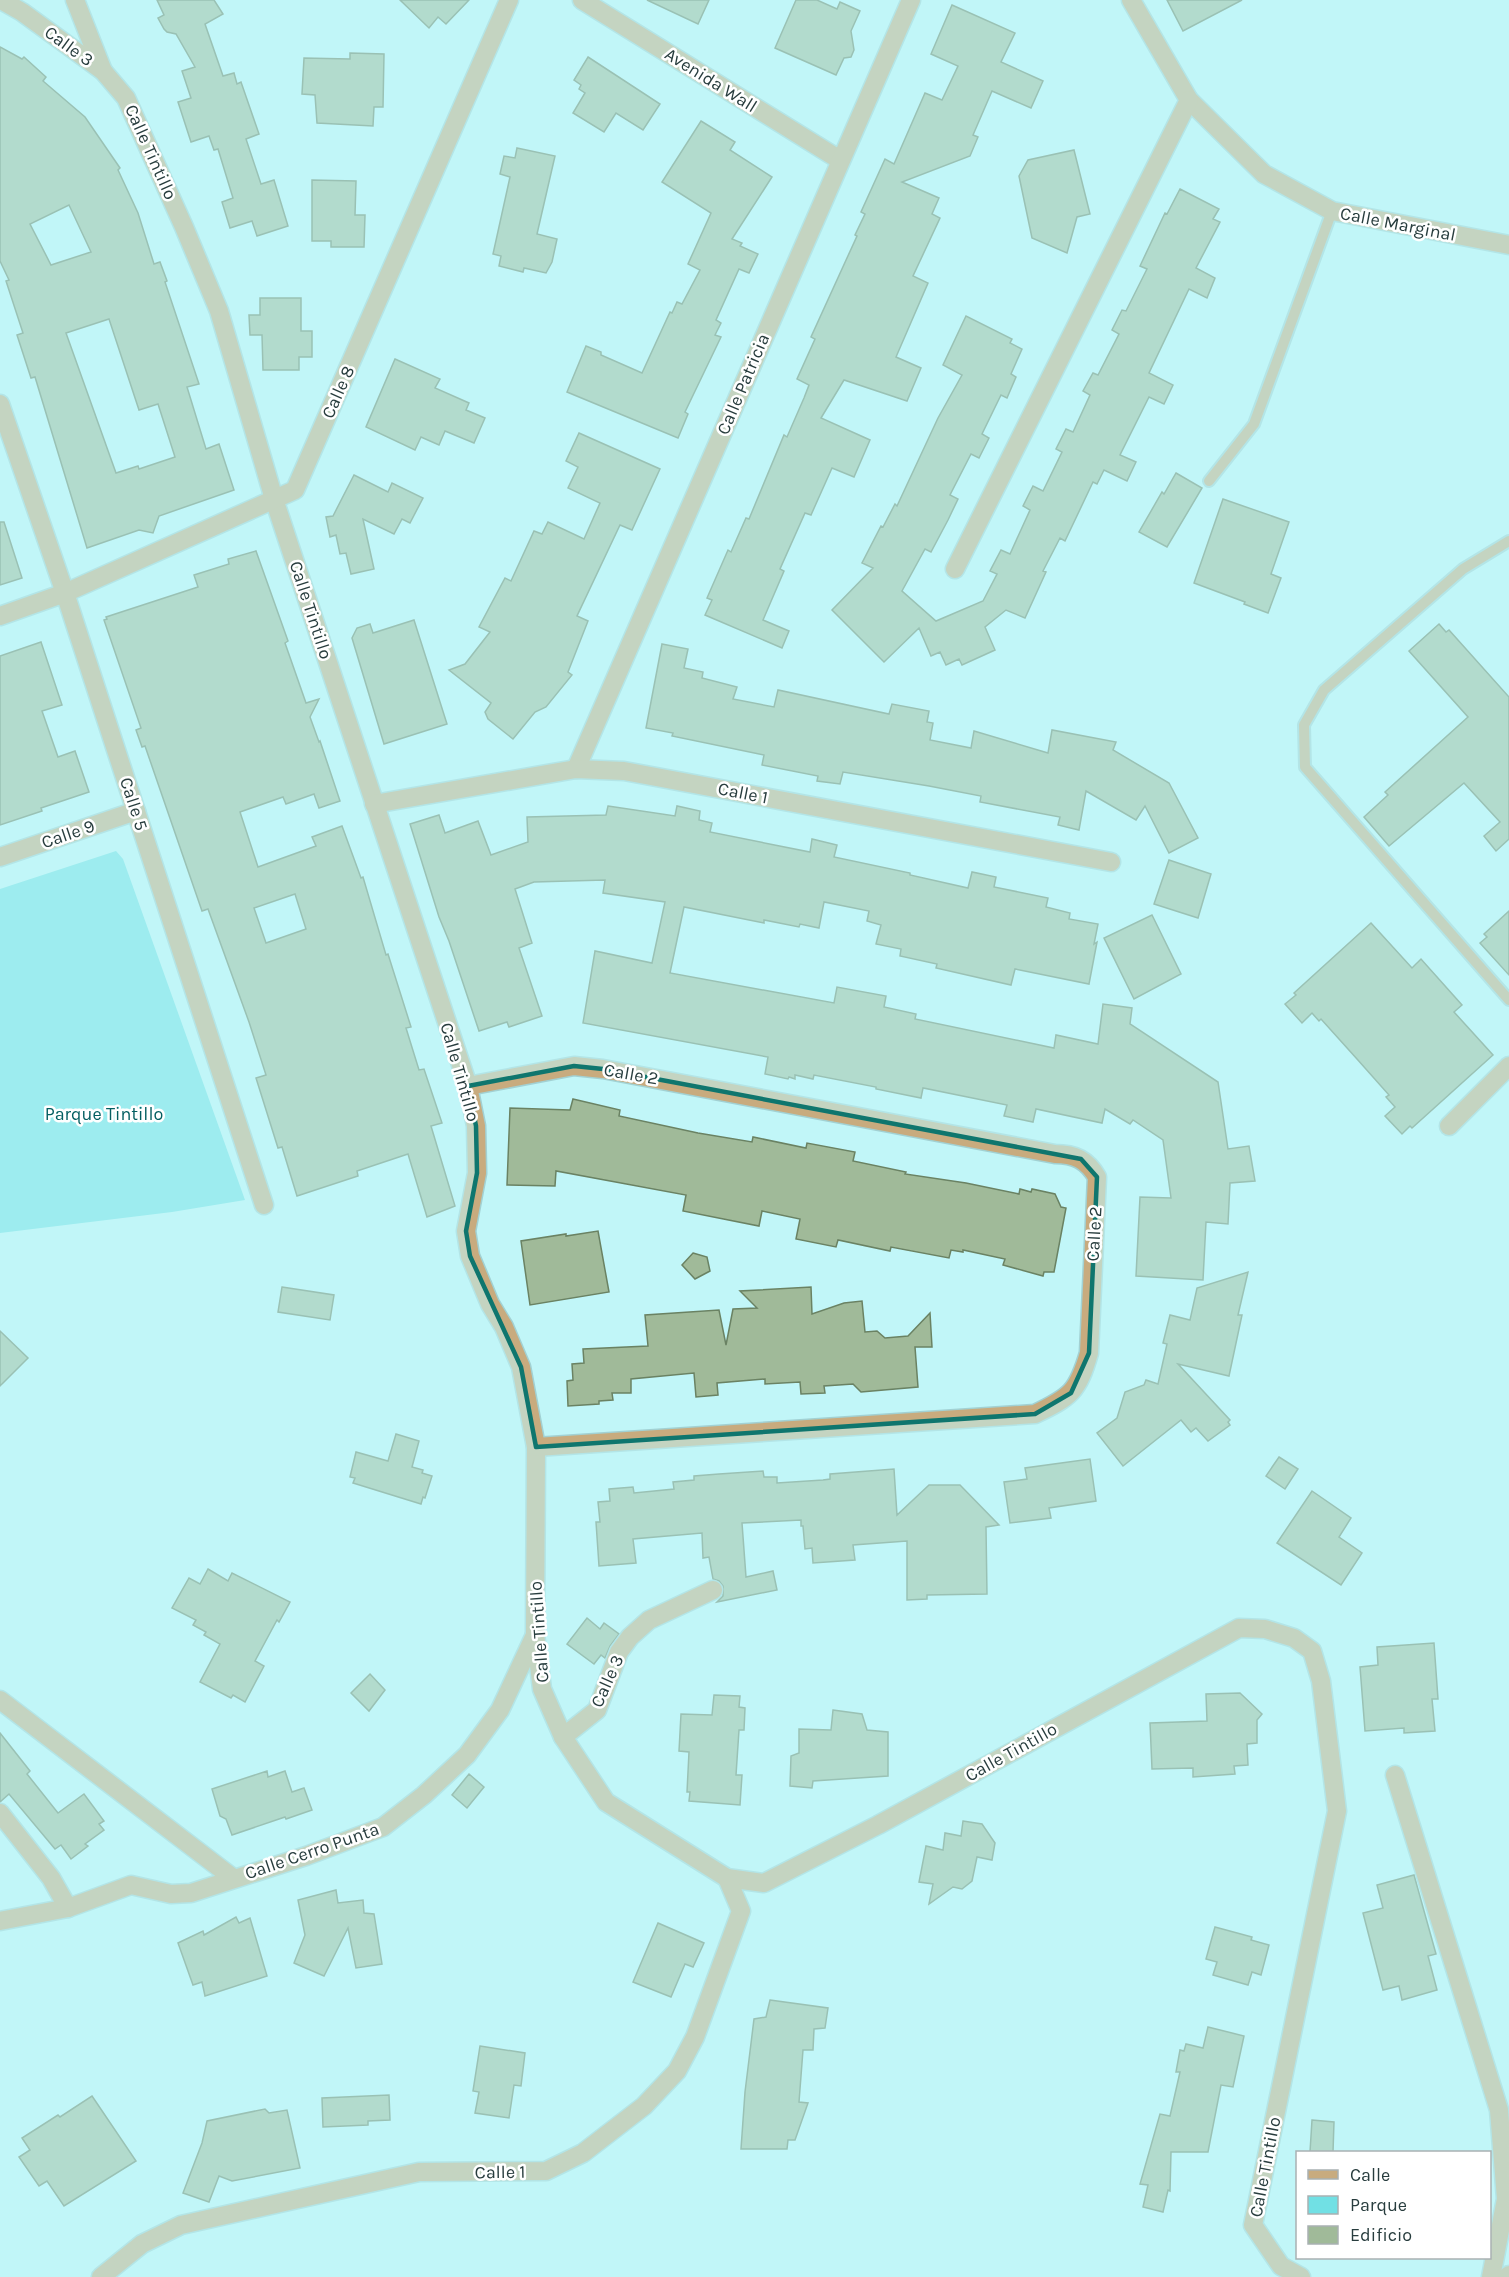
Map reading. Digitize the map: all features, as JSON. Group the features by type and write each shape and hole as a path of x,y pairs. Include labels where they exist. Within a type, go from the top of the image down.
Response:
{"street":[{"name":"Calle 3","path":"1,0 22,12 103,71"},
{"name":"Calle 3","path":"75,0 103,71"},
{"name":"Calle 8","path":"0,616 65,593 295,490 509,0"},
{"name":"Avenida Wall","path":"582,0 840,160"},
{"name":"Calle Patricia","path":"576,769 910,0"},
{"name":"Calle Marginal","path":"1131,0 1189,100 1264,174 1332,211 1509,245"},
{"name":"Calle Tintillo","path":"103,71 126,98 219,310 274,499 468,1086 476,1126 477,1173 466,1231 470,1256 490,1304 504,1327 521,1367 536,1447 535,1634 542,1689 563,1737 606,1802 727,1878 764,1882 878,1825 1239,1628 1265,1629 1294,1638 1312,1651 1321,1680 1337,1811 1253,2225 1281,2266 1301,2277"},
{"path":"955,569 1189,100"},
{"name":"Calle 5","path":"0,404 65,593 264,1205"},
{"name":"Calle 1","path":"374,804 576,769 624,771 1110,862"},
{"name":"Calle 9","path":"0,857 136,811"},
{"name":"Calle 2","path":"468,1086 574,1066 603,1069 1044,1152 1069,1154 1090,1165 1097,1177 1089,1353 1082,1379 1071,1393 1057,1404 1035,1414 536,1447"},
{"path":"1449,1126 1509,1066"},
{"name":"Calle 3","path":"563,1737 597,1710 619,1652 630,1637 648,1620 713,1590"},
{"name":"Calle Cerro Punta","path":"0,1922 68,1908 130,1885 171,1893 191,1893 306,1856 383,1827 424,1795 467,1755 500,1710 535,1634"},
{"path":"0,1701 233,1878"},
{"path":"1395,1775 1499,2110 1506,2199 1491,2277"},
{"path":"0,1814 51,1878 68,1908"},
{"name":"Calle 1","path":"101,2277 142,2244 181,2226 419,2172 546,2171 583,2153 644,2106 677,2071 695,2037 741,1911 727,1878"}],"lane":[{"path":"1209,481 1254,424 1332,211"},
{"path":"1509,541 1463,569 1324,690 1304,725 1305,767 1509,1000"}],"highlighted area":[{"path":"574,1066 603,1069 1081,1159 1097,1177 1089,1353 1071,1393 1035,1414 536,1447 521,1367 470,1256 466,1231 477,1173 476,1126 468,1086"}],"green space":[{"name":"Parque Tintillo","path":"116,851 123,859 245,1200 172,1212 0,1233 0,889"}],"building":[{"path":"157,0 214,0 223,14 205,24 223,76 234,73 237,84 241,82 259,134 246,139 261,184 274,180 288,226 257,236 252,221 230,228 222,202 233,198 218,149 214,150 209,136 191,142 178,102 191,98 182,71 195,67 176,34 164,29 158,18 164,15"},
{"path":"400,0 469,0 446,24 438,17 429,28"},
{"path":"647,0 709,0 698,24"},
{"path":"796,0 817,0 837,9 840,2 860,11 851,31 854,50 851,57 844,58 836,75 775,48"},
{"path":"1167,0 1242,0 1183,31"},
{"path":"952,5 1015,33 1001,62 1043,81 1031,108 992,91 973,135 978,137 970,156 902,182 939,198 932,214 940,218 913,276 928,283 896,357 921,368 907,401 844,380 821,418 870,440 854,477 832,468 811,515 805,513 780,569 784,571 763,620 789,631 782,648 705,615 712,600 707,598 728,550 731,552 746,518 749,519 784,435 787,437 804,398 809,385 797,379 815,339 811,337 857,236 855,235 865,214 861,212 885,159 894,164 925,93 942,100 958,66 931,54"},
{"path":"0,47 22,59 24,57 46,77 43,81 85,117 120,168 118,170 138,213 154,264 160,262 167,281 165,282 199,384 187,387 206,449 219,444 234,490 159,516 153,533 139,530 87,548 35,377 31,378 17,335 23,333 6,281 9,280 0,261","holes":["69,205 91,252 51,265 30,224","109,319 139,410 158,404 175,457 139,469 138,466 116,473 66,333"]},
{"path":"350,53 384,54 383,107 374,107 373,126 317,123 315,95 302,94 304,58 350,59"},
{"path":"588,57 660,104 643,130 616,113 604,132 573,113 585,93 579,89 581,85 574,80"},
{"path":"701,121 735,142 730,150 772,177 732,239 742,243 740,246 758,254 749,273 739,269 716,320 721,323 715,335 721,337 685,412 688,414 678,438 567,392 586,346 642,373 670,312 672,313 677,302 682,304 700,270 688,264 711,213 662,182"},
{"path":"517,148 555,156 537,234 557,239 552,262 546,273 524,268 523,272 499,266 501,256 493,254 510,177 500,174 504,156 515,158"},
{"path":"1074,150 1090,214 1077,217 1067,253 1032,238 1019,176 1028,160"},
{"path":"312,180 356,181 355,215 365,215 364,247 331,247 331,241 312,241"},
{"path":"1180,189 1219,209 1213,219 1220,222 1196,268 1215,278 1207,298 1189,289 1149,373 1173,385 1164,404 1149,397 1120,455 1136,462 1127,481 1104,470 1097,484 1093,482 1065,541 1060,538 1043,571 1046,572 1025,618 1006,610 985,627 995,650 962,665 959,659 946,665 940,652 931,656 919,628 884,662 832,610 873,568 862,563 881,526 883,527 895,504 897,506 938,418 962,375 943,365 966,316 1012,339 1010,343 1022,349 1011,374 1016,377 1007,398 1001,395 982,434 989,438 979,458 971,454 950,495 958,499 948,520 931,552 925,549 902,591 936,621 983,601 997,574 990,571 1001,550 1010,554 1030,510 1023,506 1033,486 1043,491 1062,452 1056,449 1066,429 1073,432 1090,395 1083,391 1093,373 1098,375 1119,334 1112,330 1122,310 1126,311 1147,269 1140,266 1165,213 1167,214"},
{"path":"260,298 301,298 301,331 312,331 312,357 299,357 299,370 263,370 262,335 250,335 249,315 260,315"},
{"path":"395,359 440,379 435,388 469,403 466,410 485,418 474,443 445,431 439,445 421,437 415,450 366,427"},
{"path":"579,433 660,469 632,530 620,525 577,616 588,621 568,672 572,675 546,707 535,712 513,739 488,719 485,712 491,703 449,670 465,664 490,632 479,627 505,578 511,581 534,531 542,534 548,522 584,539 600,503 568,488 578,467 566,461"},
{"path":"1176,473 1202,488 1167,547 1139,532"},
{"path":"354,475 388,492 392,483 423,498 410,523 402,519 394,534 363,519 374,569 351,574 346,553 340,554 336,535 330,537 326,517 333,516"},
{"path":"1223,499 1289,522 1271,574 1281,578 1268,613 1194,583"},
{"path":"0,522 4,522 22,578 0,585"},
{"path":"256,551 288,641 285,643 306,703 319,699 310,717 340,801 319,808 314,794 286,804 283,797 240,812 258,867 316,846 312,837 342,826 361,878 363,877 386,955 388,954 411,1027 406,1028 419,1070 424,1069 442,1123 431,1126 455,1206 427,1217 408,1154 357,1171 358,1176 297,1196 282,1147 278,1148 256,1078 266,1075 249,1022 208,909 202,911 145,746 142,747 136,730 141,728 104,620 107,619 106,617 198,587 194,575 229,564 228,559","holes":["295,894 306,929 266,943 254,908"]},
{"path":"414,620 447,724 384,744 352,638 357,628 370,624 373,633"},
{"path":"1439,624 1446,632 1449,630 1509,697 1509,839 1496,851 1484,836 1500,822 1464,783 1389,846 1364,817 1388,795 1385,792 1468,717 1409,651"},
{"path":"41,642 62,705 42,711 58,757 75,751 89,792 0,825 0,656"},
{"path":"662,644 688,649 684,668 703,672 702,678 737,687 733,699 774,707 778,690 889,714 892,704 929,711 927,722 933,723 930,740 971,748 974,731 1048,753 1052,730 1116,742 1113,750 1169,783 1198,838 1169,853 1145,806 1136,820 1086,791 1079,830 1058,825 1060,817 980,802 981,796 929,786 843,772 840,784 817,781 818,776 762,765 764,755 672,736 673,733 646,728"},
{"path":"608,806 675,816 677,806 700,811 699,820 712,823 710,832 810,852 812,839 837,845 834,857 968,888 972,872 996,877 994,887 1048,898 1046,907 1070,913 1069,919 1098,924 1089,984 1015,969 1011,985 936,968 937,964 900,956 901,949 876,944 881,925 867,921 869,911 824,902 819,928 800,924 799,927 764,920 764,923 684,907 670,973 834,1003 837,987 886,996 884,1007 916,1014 915,1019 1054,1048 1056,1035 1098,1044 1103,1004 1132,1008 1130,1024 1218,1082 1228,1149 1249,1146 1255,1181 1230,1183 1228,1224 1206,1222 1203,1280 1136,1276 1140,1197 1171,1198 1163,1140 1133,1120 1130,1124 1105,1109 1102,1123 1036,1109 1033,1122 1004,1116 1007,1105 923,1088 921,1098 814,1075 813,1079 795,1075 795,1079 789,1077 788,1079 765,1074 768,1057 583,1023 595,951 652,963 665,902 603,893 605,880 534,882 515,889 532,943 519,948 542,1016 509,1027 507,1022 479,1031 439,917 410,824 439,815 445,833 478,821 491,855 528,842 527,817 606,815"},
{"path":"1169,860 1211,874 1198,918 1154,904"},
{"path":"1509,911 1509,975 1480,943 1487,937 1484,934"},
{"path":"1152,915 1181,974 1134,999 1104,938"},
{"path":"1371,923 1412,968 1421,959 1462,1005 1454,1012 1493,1055 1412,1128 1410,1126 1402,1134 1385,1116 1395,1107 1386,1097 1389,1095 1321,1019 1319,1021 1312,1013 1302,1023 1285,1004 1296,995 1294,993"},
{"path":"573,1099 620,1110 619,1116 698,1133 752,1142 753,1137 806,1148 807,1143 855,1152 853,1161 906,1172 905,1174 1019,1194 1020,1189 1031,1192 1032,1189 1055,1194 1061,1207 1066,1208 1054,1272 1044,1272 1043,1276 1003,1265 1005,1259 963,1250 963,1252 951,1250 949,1258 891,1247 890,1251 838,1240 836,1247 796,1239 800,1219 762,1211 759,1226 683,1211 686,1195 556,1171 555,1186 507,1185 510,1108 570,1110"},
{"path":"598,1231 609,1292 530,1305 521,1241"},
{"path":"693,1253 707,1257 710,1271 695,1279 682,1265"},
{"path":"1248,1272 1238,1315 1242,1315 1229,1376 1178,1364 1230,1420 1228,1422 1230,1425 1208,1441 1196,1428 1191,1432 1181,1420 1123,1466 1097,1433 1117,1418 1125,1392 1144,1385 1146,1380 1158,1384 1167,1344 1163,1343 1170,1315 1190,1320 1197,1288"},
{"path":"282,1287 334,1295 330,1320 278,1312"},
{"path":"811,1287 812,1314 844,1303 862,1301 865,1332 877,1331 885,1338 908,1336 930,1313 932,1347 915,1347 918,1387 861,1392 853,1384 824,1386 825,1393 801,1394 800,1382 765,1384 765,1379 717,1383 718,1395 696,1397 694,1373 631,1379 631,1393 612,1393 613,1400 599,1401 599,1404 568,1406 567,1381 573,1380 572,1364 584,1363 583,1349 648,1346 645,1315 719,1310 726,1345 733,1309 757,1308 740,1291"},
{"path":"0,1331 28,1358 0,1386"},
{"path":"396,1434 419,1441 412,1467 432,1476 421,1504 353,1483 355,1478 350,1477 356,1452 388,1461"},
{"path":"1279,1457 1298,1469 1285,1489 1266,1476"},
{"path":"1090,1459 1096,1501 1049,1508 1051,1518 1010,1523 1004,1482 1027,1479 1025,1468"},
{"path":"894,1469 897,1515 929,1485 960,1485 999,1525 986,1527 987,1594 927,1595 927,1599 907,1600 907,1541 853,1545 855,1560 813,1563 812,1548 805,1549 801,1520 742,1523 746,1577 773,1571 777,1590 717,1602 723,1596 723,1586 719,1581 713,1579 709,1557 703,1558 702,1533 633,1539 636,1563 599,1566 596,1522 600,1522 598,1502 610,1501 609,1489 633,1487 634,1493 674,1489 673,1482 694,1480 694,1476 719,1474 763,1471 764,1477 777,1477 777,1483 830,1479 830,1474"},
{"path":"1312,1491 1351,1518 1339,1537 1362,1553 1341,1585 1277,1543"},
{"path":"208,1569 228,1581 232,1573 290,1602 279,1622 277,1620 255,1661 264,1666 245,1702 233,1695 231,1698 200,1682 220,1644 204,1635 206,1632 193,1625 196,1620 172,1608 189,1578 200,1584"},
{"path":"587,1618 600,1629 604,1623 619,1634 605,1658 601,1655 594,1664 567,1644"},
{"path":"1434,1643 1438,1699 1432,1699 1435,1731 1404,1733 1404,1728 1365,1731 1360,1667 1378,1665 1377,1647"},
{"path":"370,1674 385,1690 369,1711 351,1693"},
{"path":"1240,1693 1262,1714 1257,1720 1257,1743 1247,1744 1248,1765 1234,1766 1235,1774 1193,1777 1193,1768 1152,1769 1150,1723 1207,1721 1206,1694"},
{"path":"714,1695 740,1696 739,1707 745,1708 744,1730 739,1730 736,1775 742,1775 740,1805 689,1801 690,1792 687,1792 689,1752 679,1751 681,1714 712,1715"},
{"path":"833,1710 862,1714 867,1730 888,1732 888,1776 813,1781 812,1788 790,1786 791,1756 799,1753 799,1729 831,1730"},
{"path":"0,1733 30,1771 27,1774 58,1813 84,1794 104,1821 99,1824 104,1830 85,1844 88,1846 71,1859 61,1845 55,1849 9,1794 0,1802"},
{"path":"267,1771 268,1777 285,1771 292,1792 304,1788 312,1810 232,1835 226,1819 220,1816 212,1789"},
{"path":"469,1774 484,1787 467,1808 452,1795"},
{"path":"963,1821 982,1824 995,1843 992,1860 977,1857 972,1881 962,1889 953,1887 929,1904 933,1884 919,1882 926,1846 943,1850 945,1833 961,1836"},
{"path":"1414,1875 1436,1954 1428,1956 1437,1990 1402,2000 1399,1986 1383,1990 1363,1913 1383,1908 1377,1885"},
{"path":"336,1890 338,1903 363,1900 364,1913 374,1914 382,1964 356,1968 348,1928 324,1976 294,1963 305,1935 298,1900"},
{"path":"236,1917 239,1923 250,1918 267,1976 205,1996 202,1982 193,1985 178,1943 203,1931 204,1935"},
{"path":"658,1923 704,1943 693,1967 685,1964 671,1997 633,1982"},
{"path":"1215,1927 1252,1937 1251,1940 1269,1945 1261,1975 1252,1972 1248,1985 1213,1975 1217,1962 1206,1959"},
{"path":"770,2000 828,2008 825,2028 814,2029 813,2050 803,2050 799,2102 808,2103 795,2140 788,2140 787,2149 741,2149 754,2019 766,2017"},
{"path":"1208,2027 1244,2036 1233,2087 1221,2085 1208,2152 1171,2152 1170,2191 1168,2190 1163,2212 1143,2207 1148,2185 1140,2184 1160,2114 1170,2116 1180,2072 1176,2072 1180,2050 1184,2051 1186,2044 1203,2048"},
{"path":"480,2046 525,2053 521,2086 514,2085 509,2118 475,2113 479,2092 473,2091"},
{"path":"389,2095 390,2120 368,2121 368,2125 323,2127 322,2098"},
{"path":"92,2096 136,2161 64,2206 47,2181 39,2186 19,2157 30,2150 22,2138"},
{"path":"265,2109 269,2113 287,2110 300,2168 232,2181 219,2176 209,2202 183,2193 202,2143 207,2121"},
{"path":"1312,2120 1334,2122 1333,2151 1310,2151"}]}
